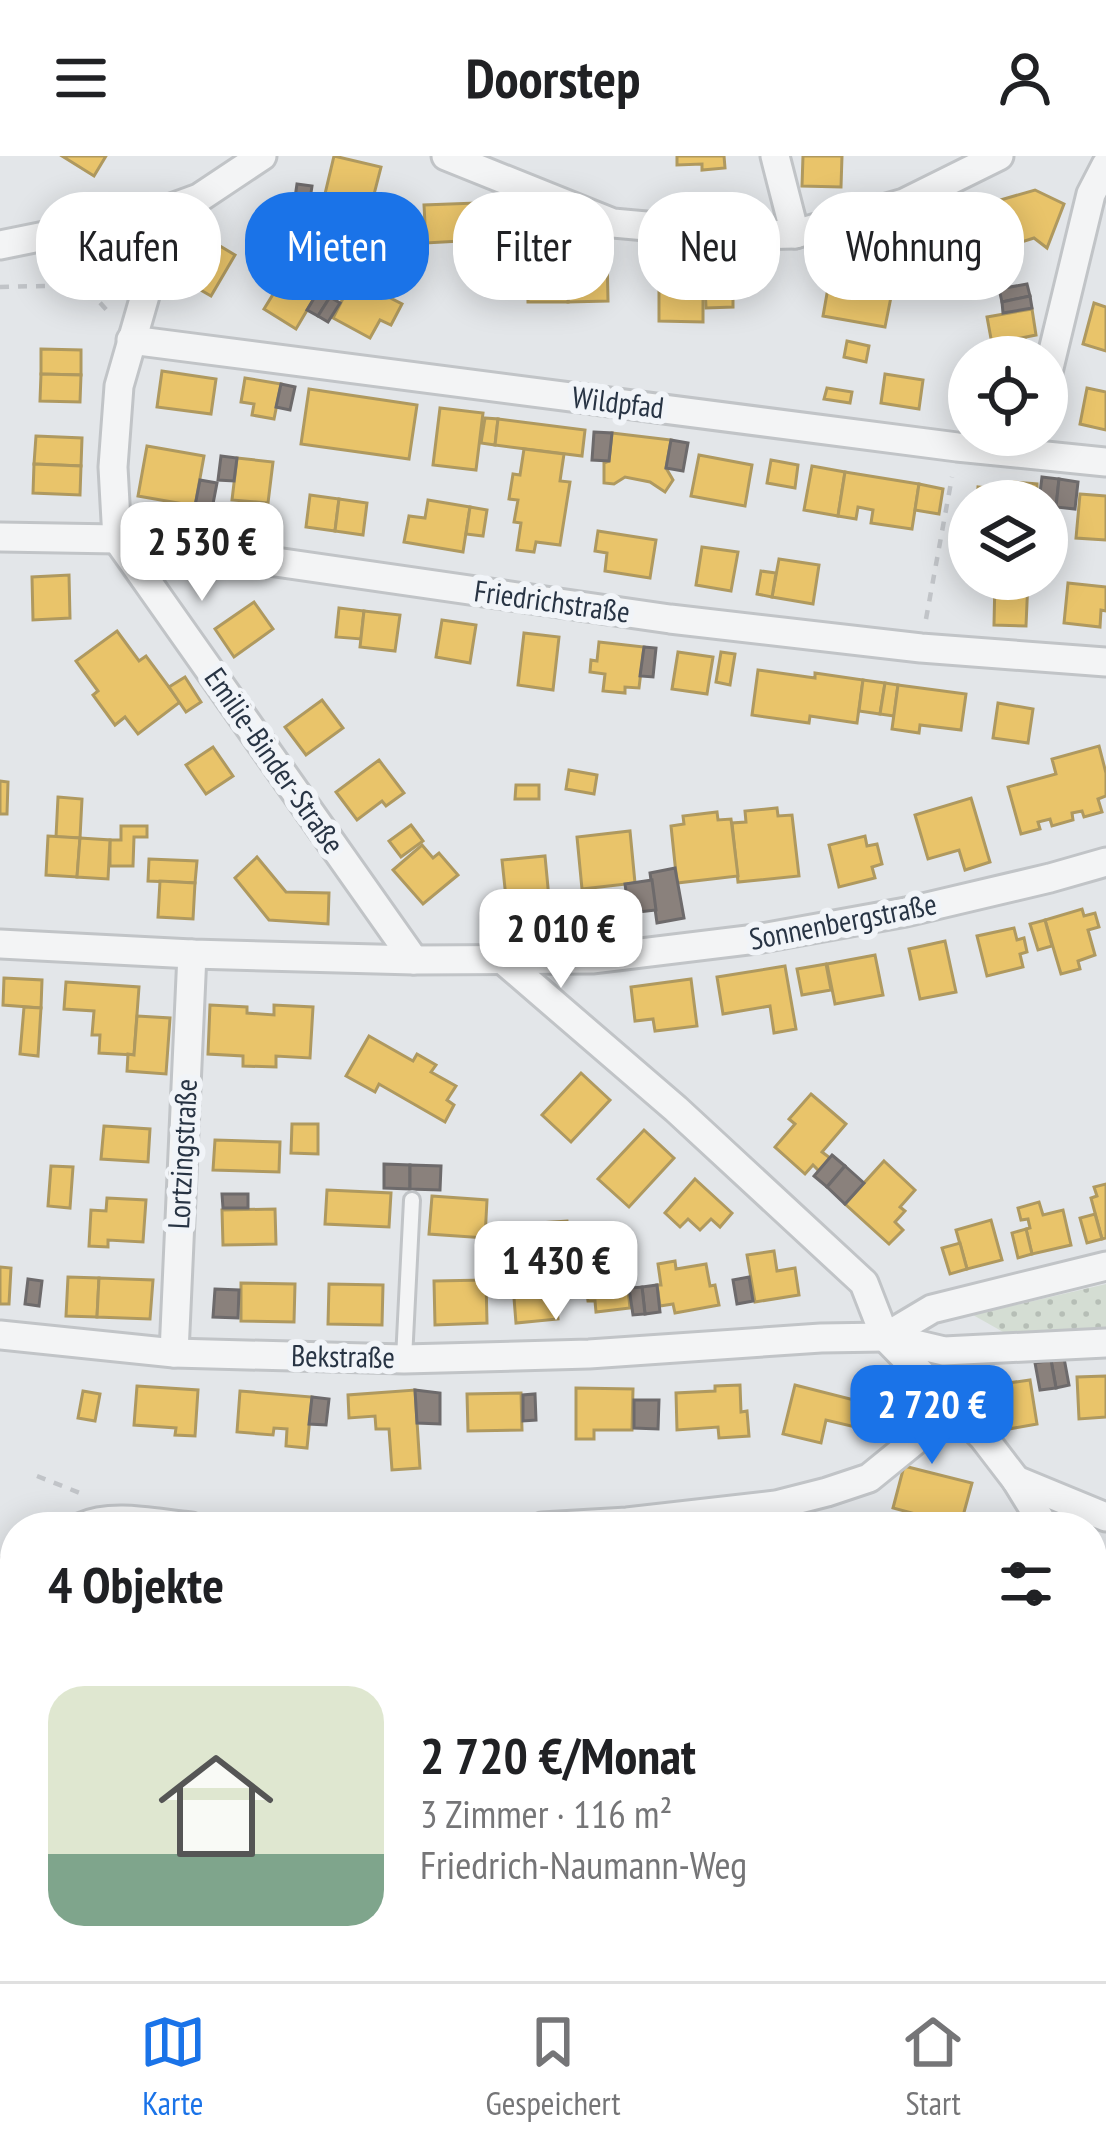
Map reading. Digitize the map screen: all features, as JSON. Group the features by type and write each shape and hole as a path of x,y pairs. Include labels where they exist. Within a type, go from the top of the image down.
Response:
{"street":[{"path":"208,192 262,156"},
{"path":"446,156 613,223 746,235 795,234 904,203 999,156"},
{"path":"776,156 795,234"},
{"path":"1057,336 1091,194 1106,165"},
{"path":"0,244 36,239"},
{"path":"117,538 114,423 119,386 143,300"},
{"name":"Wildpfad","path":"133,333 948,446"},
{"name":"Wildpfad","path":"1068,454 1106,462"},
{"name":"Friedrichstraße","path":"0,537 117,538 647,616 921,648 1106,662"},
{"name":"Emilie-Binder-Straße","path":"117,538 414,960"},
{"name":"Sonnenbergstraße","path":"0,944 414,960 592,958 756,939 906,912 1106,862"},
{"name":"Lortzingstraße","path":"174,1354 192,954"},
{"path":"503,960 676,1109 864,1283 884,1337 983,1437 1036,1512"},
{"name":"Bekstraße","path":"0,1335 174,1354 404,1359 884,1337 932,1309 1106,1266"},
{"path":"884,1337 944,1351 1106,1343"},
{"path":"715,1512 776,1505 869,1478 955,1408"},
{"path":"1016,1480 1094,1512"}],"lane":[{"path":"404,1359 412,1200"}],"path":[{"path":"0,287 36,286"},
{"path":"98,300 133,333"},
{"path":"921,648 955,456"},
{"path":"37,1476 87,1496 86,1512"}],"shaded area":[{"path":"1106,1284 1106,1328 1005,1333 973,1315"}],"building: Wohnen":[{"path":"62,156 106,156 94,176"},
{"path":"334,156 381,167 375,192 325,192"},
{"path":"677,156 724,156 725,168 677,165"},
{"path":"803,156 842,156 841,187 802,186"},
{"path":"1035,190 1064,204 1047,248 1034,238 1024,241 1024,193"},
{"path":"453,204 453,241 429,243 429,205"},
{"path":"221,247 235,255 221,279"},
{"path":"270,300 313,300 296,329 264,309"},
{"path":"342,300 402,304 391,325 380,320 370,338 333,318"},
{"path":"659,300 703,300 703,322 659,321"},
{"path":"706,300 733,300 733,307 706,308"},
{"path":"826,300 890,300 885,327 823,316"},
{"path":"1094,303 1106,307 1106,351 1083,344"},
{"path":"1032,309 1036,335 991,336 987,317"},
{"path":"847,341 869,346 866,362 844,357"},
{"path":"41,349 81,350 81,375 41,374"},
{"path":"162,371 216,379 211,414 157,407"},
{"path":"41,374 81,375 80,402 40,401"},
{"path":"885,374 923,380 919,409 881,403"},
{"path":"245,378 281,384 274,419 252,415 254,404 241,402"},
{"path":"827,388 852,392 850,403 824,399"},
{"path":"1087,388 1106,392 1106,430 1080,424"},
{"path":"309,389 417,405 409,459 301,444"},
{"path":"440,408 483,413 476,470 433,465"},
{"path":"485,418 498,419 495,445 481,443"},
{"path":"498,419 585,430 582,456 495,445"},
{"path":"612,433 671,440 666,468 673,480 665,492 650,482 625,477 614,484 604,483"},
{"path":"36,436 82,438 81,466 34,464"},
{"path":"147,446 204,456 195,506 138,496"},
{"path":"524,449 564,454 560,481 570,482 560,545 536,542 534,552 517,550 518,500 509,499 513,474 520,475"},
{"path":"699,455 752,465 745,506 691,496"},
{"path":"237,458 273,462 268,503 232,500"},
{"path":"771,460 798,465 795,488 767,483"},
{"path":"34,464 81,466 80,495 33,493"},
{"path":"812,466 845,472 838,516 804,510"},
{"path":"845,472 919,484 912,529 871,523 873,510 858,507 856,519 838,516"},
{"path":"919,484 943,489 939,514 915,510"},
{"path":"1080,494 1106,496 1106,540 1076,538"},
{"path":"310,495 339,499 335,531 306,527"},
{"path":"339,499 367,503 363,535 335,531"},
{"path":"428,500 470,507 463,552 404,542 409,516 425,518"},
{"path":"470,507 487,510 483,536 466,534"},
{"path":"598,531 656,540 650,578 605,571 607,553 595,551"},
{"path":"702,547 738,552 731,591 696,585"},
{"path":"779,559 819,565 813,604 772,597"},
{"path":"761,571 776,573 772,597 757,594"},
{"path":"69,575 70,618 33,620 32,577"},
{"path":"1068,583 1106,587 1100,627 1064,623"},
{"path":"995,600 1027,600 1026,626 994,625"},
{"path":"254,602 273,629 234,657 215,629"},
{"path":"339,608 364,611 361,639 336,637"},
{"path":"364,611 400,615 395,651 360,647"},
{"path":"442,620 476,625 470,663 436,657"},
{"path":"117,631 139,661 146,656 180,702 138,734 125,717 115,725 76,661"},
{"path":"524,633 559,637 553,690 518,685"},
{"path":"599,642 644,647 639,688 625,687 625,693 603,691 605,674 590,672"},
{"path":"678,652 713,657 707,694 672,689"},
{"path":"721,652 735,654 730,685 716,682"},
{"path":"758,670 863,680 857,723 810,716 809,723 752,715"},
{"path":"185,677 201,702 186,712 169,687"},
{"path":"863,680 885,683 880,714 859,711"},
{"path":"885,683 898,685 894,716 880,714"},
{"path":"898,685 966,694 961,730 920,725 919,733 892,729"},
{"path":"322,700 343,728 306,755 285,727"},
{"path":"998,703 1033,709 1028,743 993,738"},
{"path":"1099,746 1106,773 1106,796 1098,799 1102,812 1084,817 1082,811 1072,813 1073,820 1052,826 1050,819 1038,822 1040,829 1021,834 1008,787 1056,774 1052,759"},
{"path":"213,747 233,776 206,794 186,765"},
{"path":"379,760 404,793 386,806 382,801 357,820 336,792"},
{"path":"569,770 597,775 594,794 566,789"},
{"path":"0,781 8,782 7,814 0,814"},
{"path":"516,785 539,785 539,799 515,799"},
{"path":"58,797 82,799 80,838 56,837"},
{"path":"971,798 990,862 965,870 959,850 928,859 915,815"},
{"path":"777,808 778,816 792,815 799,876 738,882 732,823 746,822 745,811"},
{"path":"717,812 718,820 731,819 738,876 677,883 671,826 684,824 683,816"},
{"path":"411,825 423,841 401,857 389,841"},
{"path":"121,826 147,826 147,837 134,837 133,866 110,866 110,840 121,840"},
{"path":"630,831 635,883 582,889 577,837"},
{"path":"48,836 80,838 77,877 46,875"},
{"path":"865,836 867,846 877,844 882,864 872,867 875,878 839,887 829,845"},
{"path":"80,838 110,840 108,879 77,877"},
{"path":"422,845 433,858 439,853 458,875 423,904 393,870"},
{"path":"545,856 550,909 520,912 518,897 506,898 502,860"},
{"path":"257,857 286,892 329,893 328,924 269,920 235,878"},
{"path":"149,859 197,861 195,883 148,881"},
{"path":"160,881 195,883 193,919 158,917"},
{"path":"1082,909 1084,916 1095,913 1099,927 1088,930 1095,955 1078,961 1080,969 1061,974 1045,920"},
{"path":"1045,920 1052,946 1038,950 1030,924"},
{"path":"1014,928 1017,940 1024,938 1023,967 987,976 977,936"},
{"path":"945,941 956,992 920,999 909,949"},
{"path":"875,955 883,995 835,1004 827,964"},
{"path":"826,964 831,990 802,995 797,969"},
{"path":"785,966 796,1029 774,1033 770,1006 723,1014 717,977"},
{"path":"4,978 42,980 41,1008 3,1005"},
{"path":"691,979 697,1026 655,1031 653,1019 635,1021 631,987"},
{"path":"66,982 139,987 134,1055 99,1053 100,1035 92,1035 94,1011 64,1009"},
{"path":"210,1005 247,1007 247,1013 274,1015 274,1005 313,1007 310,1058 276,1056 276,1067 243,1066 243,1056 208,1054"},
{"path":"24,1007 41,1008 38,1056 20,1054"},
{"path":"137,1016 170,1018 166,1074 127,1071 128,1054 134,1055"},
{"path":"369,1036 413,1061 417,1054 436,1065 431,1072 456,1086 447,1100 454,1105 445,1122 379,1084 375,1092 346,1076"},
{"path":"581,1073 610,1100 571,1142 542,1115"},
{"path":"811,1094 846,1124 822,1152 830,1158 819,1171 813,1165 805,1174 775,1147 795,1124 789,1119"},
{"path":"292,1124 318,1124 318,1154 291,1153"},
{"path":"104,1126 150,1129 148,1162 101,1159"},
{"path":"644,1130 674,1158 629,1207 598,1179"},
{"path":"215,1140 280,1142 279,1172 213,1170"},
{"path":"884,1161 915,1190 900,1207 905,1211 895,1222 903,1230 889,1244 845,1204"},
{"path":"51,1166 73,1167 70,1208 48,1206"},
{"path":"695,1179 732,1213 720,1227 711,1219 700,1230 688,1219 680,1227 665,1213"},
{"path":"1106,1184 1106,1238 1102,1239 1091,1198 1097,1196 1094,1187"},
{"path":"327,1190 391,1193 389,1227 325,1224"},
{"path":"432,1196 487,1200 485,1238 429,1234"},
{"path":"107,1198 146,1200 143,1242 108,1240 108,1247 89,1246 91,1210 106,1211"},
{"path":"1039,1202 1043,1215 1063,1210 1071,1245 1032,1254 1028,1219 1021,1220 1018,1208"},
{"path":"275,1209 276,1244 223,1245 222,1210"},
{"path":"1095,1214 1102,1239 1087,1243 1080,1218"},
{"path":"991,1220 1002,1260 967,1269 956,1230"},
{"path":"567,1221 570,1246 543,1249 540,1223"},
{"path":"1026,1229 1032,1254 1018,1258 1012,1233"},
{"path":"960,1243 967,1269 950,1274 942,1248"},
{"path":"774,1251 777,1271 795,1268 799,1295 755,1302 747,1255"},
{"path":"675,1261 676,1269 706,1264 719,1305 675,1313 673,1304 660,1306 658,1264"},
{"path":"619,1263 630,1308 596,1312 595,1301 588,1301 584,1266"},
{"path":"0,1267 11,1268 9,1304 0,1304"},
{"path":"554,1270 558,1319 516,1323 512,1273"},
{"path":"68,1277 99,1278 97,1317 66,1316"},
{"path":"99,1278 153,1280 150,1319 97,1317"},
{"path":"486,1280 487,1323 435,1325 434,1281"},
{"path":"241,1283 295,1284 294,1322 241,1321"},
{"path":"329,1284 383,1285 382,1325 328,1324"},
{"path":"1106,1376 1106,1417 1079,1419 1077,1377"},
{"path":"1030,1380 1037,1424 1003,1430 999,1408 990,1410 986,1386"},
{"path":"740,1385 741,1412 747,1411 749,1436 719,1438 718,1427 677,1430 676,1393"},
{"path":"795,1385 874,1405 868,1430 826,1420 821,1443 783,1434"},
{"path":"137,1386 198,1390 195,1436 175,1435 176,1428 134,1425"},
{"path":"576,1388 633,1389 632,1430 594,1430 594,1439 576,1439"},
{"path":"415,1390 420,1468 392,1470 389,1429 376,1429 375,1416 349,1418 348,1395"},
{"path":"83,1391 100,1394 95,1421 78,1418"},
{"path":"240,1391 312,1397 307,1448 286,1446 287,1429 274,1428 273,1435 237,1432"},
{"path":"521,1393 522,1430 468,1431 467,1394"},
{"path":"904,1466 972,1483 964,1512 893,1508"}],"building: Industrie":[{"path":"297,184 312,186 311,192 296,192"},
{"path":"1030,296 1032,308 1003,313 1002,302"},
{"path":"313,300 328,300 318,316 307,310"},
{"path":"328,300 340,303 328,322 318,316"},
{"path":"281,384 295,387 290,410 276,407"},
{"path":"594,432 612,433 609,461 592,460"},
{"path":"671,440 688,443 683,471 666,468"},
{"path":"221,456 237,458 234,481 218,480"},
{"path":"200,480 217,483 212,509 195,506"},
{"path":"1068,480 1078,482 1075,509 1068,508"},
{"path":"644,647 656,648 653,677 640,676"},
{"path":"675,868 684,918 657,923 650,873"},
{"path":"652,880 656,910 629,913 625,884"},
{"path":"568,893 571,926 552,928 549,895"},
{"path":"832,1155 845,1166 827,1187 814,1176"},
{"path":"384,1164 410,1165 410,1189 384,1188"},
{"path":"410,1165 441,1166 440,1190 410,1189"},
{"path":"845,1166 864,1183 845,1204 827,1187"},
{"path":"222,1194 248,1194 248,1208 223,1208"},
{"path":"749,1277 753,1301 737,1304 733,1280"},
{"path":"28,1279 42,1281 39,1306 25,1304"},
{"path":"657,1285 660,1312 645,1314 642,1287"},
{"path":"642,1287 645,1314 633,1315 629,1288"},
{"path":"215,1289 239,1290 238,1318 213,1317"},
{"path":"1064,1358 1069,1385 1056,1388 1051,1360"},
{"path":"1051,1360 1056,1388 1040,1390 1035,1363"},
{"path":"415,1390 440,1393 440,1424 417,1423"},
{"path":"535,1394 536,1420 523,1421 523,1395"},
{"path":"312,1397 329,1399 326,1425 309,1424"},
{"path":"634,1400 659,1400 658,1429 634,1428"}]}
